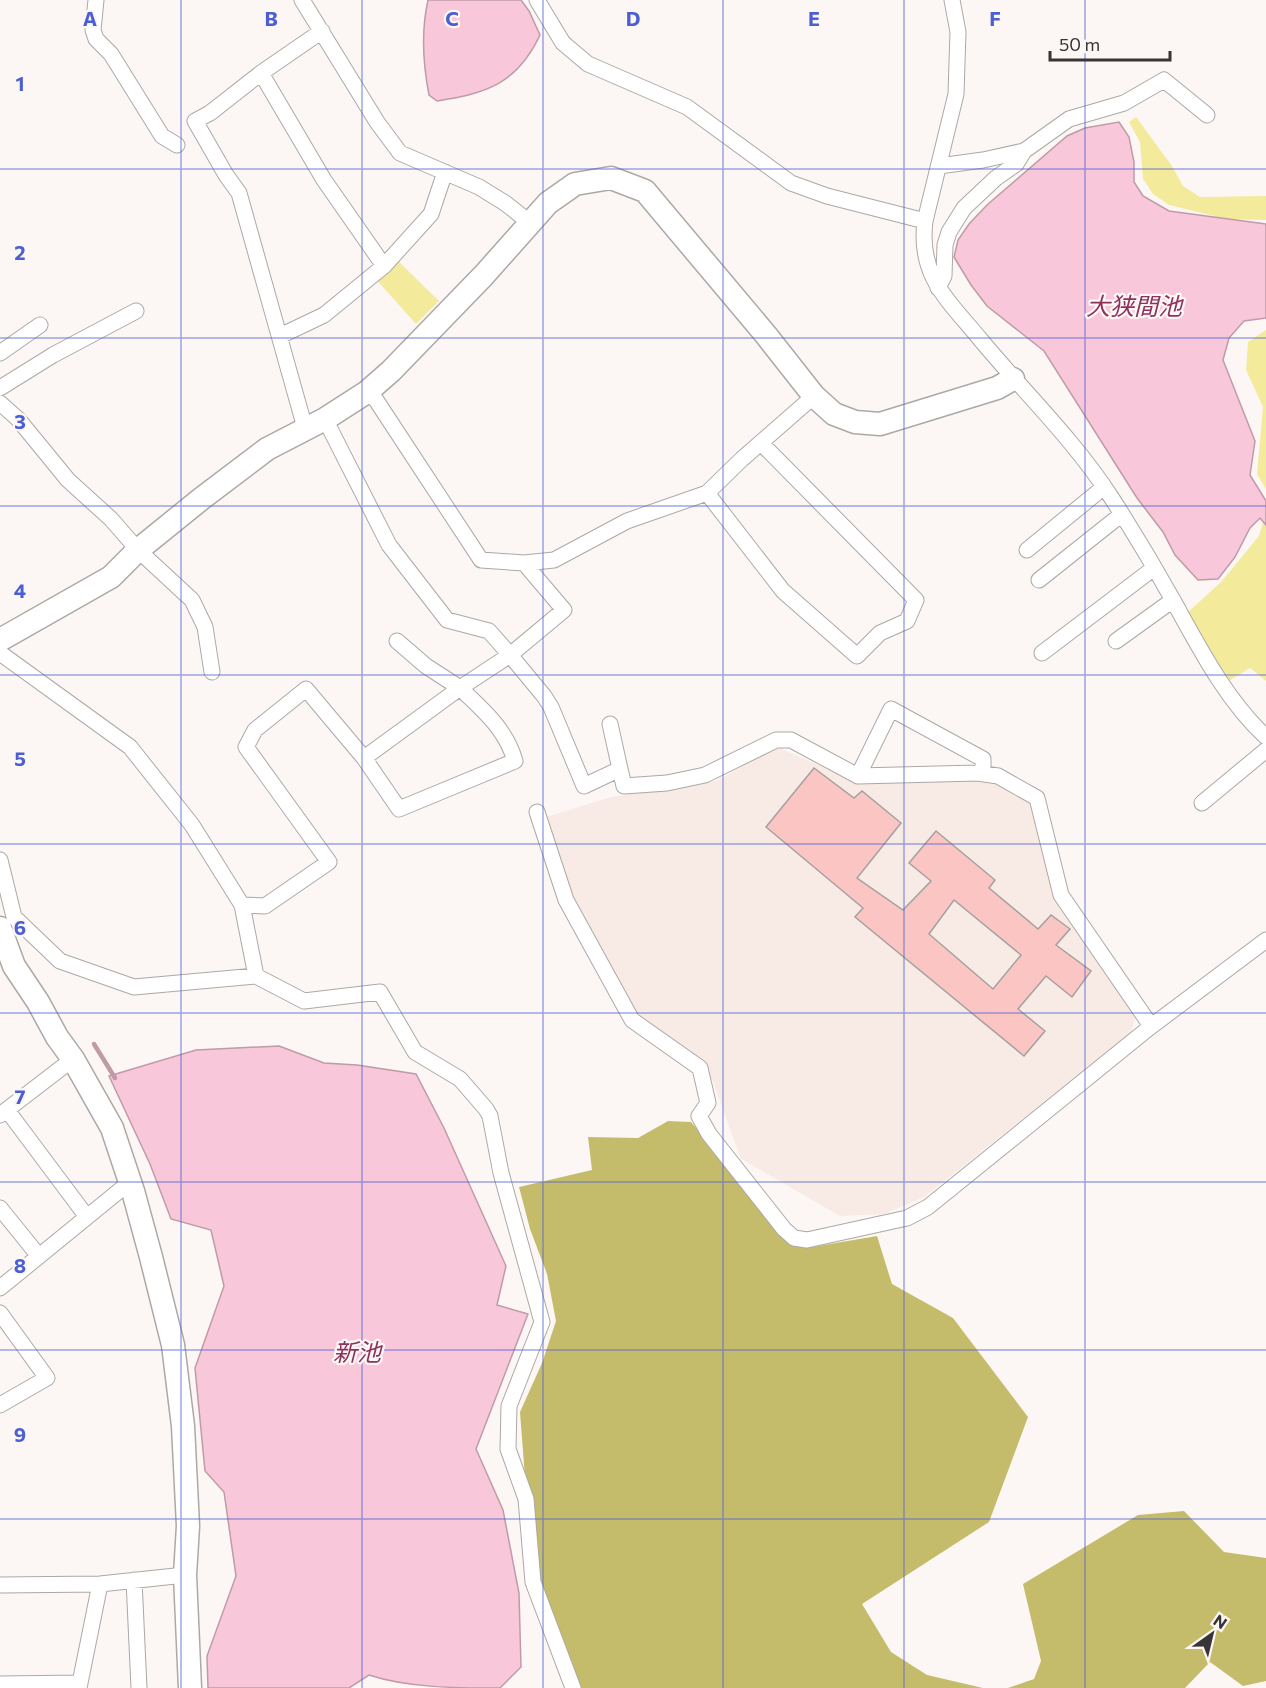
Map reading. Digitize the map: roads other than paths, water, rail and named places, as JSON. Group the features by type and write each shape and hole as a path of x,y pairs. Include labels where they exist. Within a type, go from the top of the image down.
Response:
{"street":[{"path":"96,0 93,30 96,39 111,54 162,136 177,145"},
{"path":"302,0 377,122 400,153 479,187 497,197 529,222"},
{"path":"537,0 563,43 588,64 687,107 791,183 827,196 925,221"},
{"path":"952,0 958,32 956,94 925,221 923,240 928,266 938,288 1013,379 1057,426 1104,487 1173,600 1206,660 1246,715 1266,737"},
{"path":"322,31 261,73 210,113 195,121 239,193 280,336 315,424 389,545 447,620 489,631 544,696 551,707 584,786 620,769"},
{"path":"261,73 324,180 384,266"},
{"path":"938,288 945,276 945,245 949,232 964,208 996,178 1016,164 1024,151 1069,119 1124,103 1164,80 1207,115"},
{"path":"939,166 1024,151"},
{"path":"280,336 324,315 384,266 431,214 445,172"},
{"path":"0,640 111,577 138,550 267,449 315,424 367,392 391,371 484,275 548,203 575,184 611,178 645,191 814,396 834,414 855,422 880,424 997,388 1013,379"},
{"path":"0,388 53,355 136,311"},
{"path":"0,353 40,325"},
{"path":"367,392 376,400 481,560 524,563 554,560 627,521 707,493 814,396"},
{"path":"0,403 18,418 68,480 111,519 138,550 192,600 205,627 212,672"},
{"path":"707,493 783,591 857,656 880,633 907,621 916,600 761,443"},
{"path":"1027,550 1104,487"},
{"path":"1039,580 1122,514"},
{"path":"364,758 460,688 510,655 564,610 524,563"},
{"path":"1042,653 1154,568"},
{"path":"1116,641 1173,600"},
{"path":"242,905 265,906 329,862 246,747 255,730 306,689 364,758 399,809 514,761 510,744 495,722 460,688 426,666 397,641"},
{"path":"0,653 130,747 192,825 242,905 256,976"},
{"path":"858,776 891,709 983,759 983,774"},
{"path":"610,724 624,786 668,783 705,775 776,740 791,740 858,776 983,774 998,776 1037,798 1061,896 1151,1026"},
{"path":"1202,803 1266,750"},
{"path":"537,812 566,900 632,1020 700,1068 708,1103 699,1116 709,1134 733,1166 784,1229 794,1238 807,1240 907,1218 928,1207 1151,1026 1266,940"},
{"path":"0,860 14,917 60,961 134,987 256,976 304,1001 380,992 415,1052 460,1079 490,1116 501,1173 542,1322 509,1406 508,1449 526,1499 532,1582 573,1688"},
{"path":"0,928 14,966 73,1059 112,1128 130,1182 172,1344 183,1426 188,1526 185,1575 190,1688"},
{"path":"73,1059 3,1112 87,1216"},
{"path":"0,1288 130,1182"},
{"path":"0,1208 38,1256"},
{"path":"0,1313 46,1378 0,1405"},
{"path":"0,1585 100,1584 185,1575"},
{"path":"134,1580 139,1688"},
{"path":"0,1684 79,1686 100,1584"}],"water":[{"path":"428,0 521,0 540,35 521,65 499,83 485,90 437,101 429,95 425,71 424,24"},
{"name":"大狭間池","path":"1119,122 1129,137 1134,162 1134,182 1143,196 1169,211 1266,224 1266,318 1244,321 1229,338 1223,360 1255,441 1250,475 1266,501 1266,525 1260,518 1250,528 1235,557 1218,579 1198,580 1175,555 1163,532 1137,498 1044,351 987,306 954,257 958,240 969,224 987,205 1067,136 1085,128"},
{"name":"新池","path":"279,1046 324,1063 357,1065 416,1074 444,1128 506,1266 497,1305 528,1314 476,1449 503,1510 519,1593 521,1667 500,1688 416,1685 369,1675 349,1688 208,1688 207,1656 236,1576 224,1492 205,1471 195,1368 224,1286 211,1230 171,1219 150,1164 109,1076 196,1050"}],"waterway":[{"path":"94,1044 115,1078"}]}
